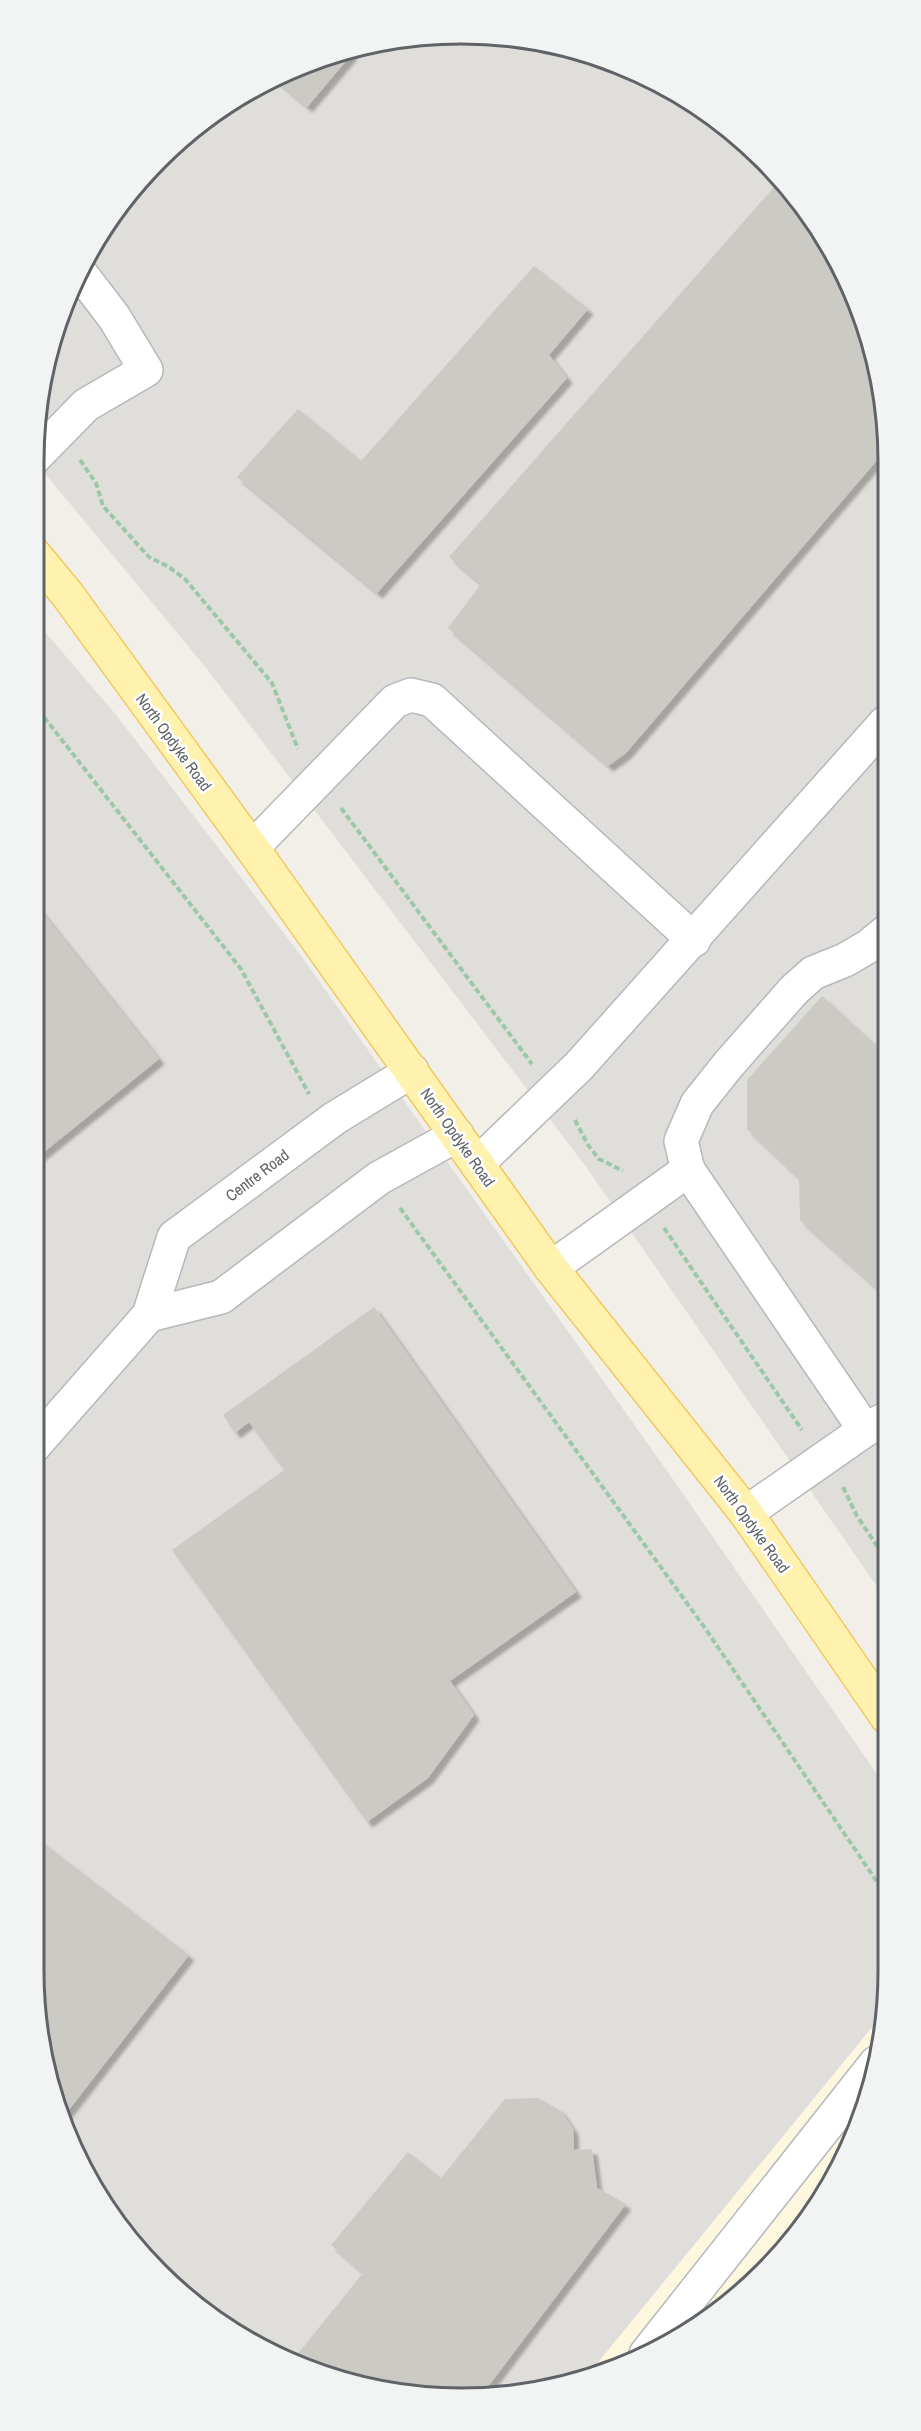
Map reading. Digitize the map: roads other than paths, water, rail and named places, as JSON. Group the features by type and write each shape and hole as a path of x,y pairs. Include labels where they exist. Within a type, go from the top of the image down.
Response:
{"main road":[{"name":"North Opdyke Road","path":"44,566 67,594 252,848 551,1268 746,1513 878,1704"}],"street":[{"path":"44,448 86,405 146,370 114,317 85,280"},
{"path":"252,848 395,701 411,695 432,700 694,940"},
{"path":"477,1164 554,1092 694,940 878,731"},
{"path":"746,1513 876,1424 688,1170 681,1141 698,1104 728,1065 794,990 813,973 845,960 878,939"},
{"name":"Centre Road","path":"44,1434 149,1315 174,1237 335,1118 411,1071"},
{"path":"149,1315 221,1297 379,1178 457,1135"},
{"path":"551,1268 688,1170"},
{"path":"660,2337 862,2080"}]}
